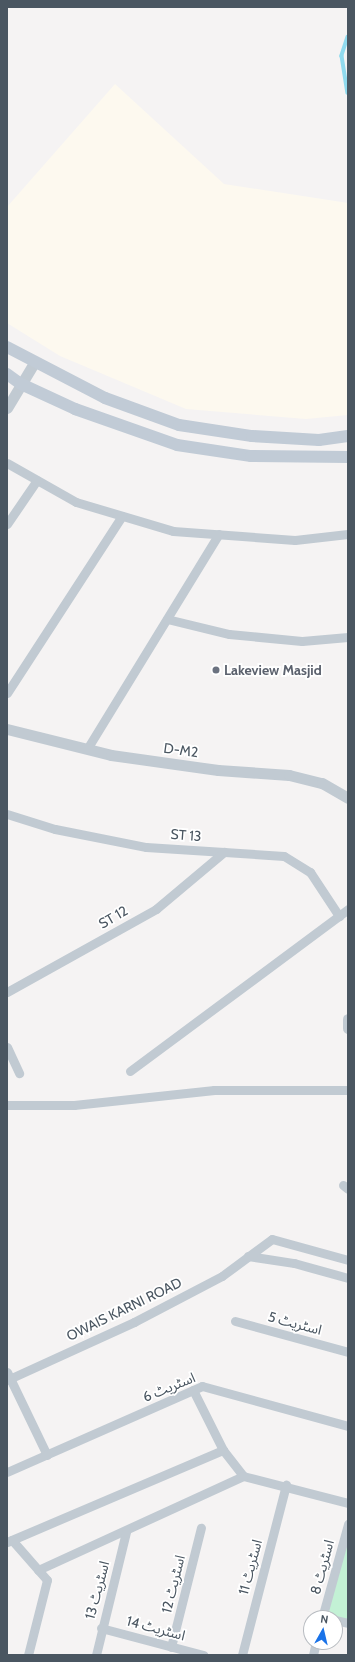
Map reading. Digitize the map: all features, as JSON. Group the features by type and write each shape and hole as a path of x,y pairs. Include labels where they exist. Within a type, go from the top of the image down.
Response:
{"main road":[{"path":"7,347 34,363 105,398 179,425 273,438 319,440 348,436"},
{"path":"7,374 21,384 108,422 177,444 251,456 348,457"}],"street":[{"path":"7,408 34,363"},
{"path":"7,463 76,502 173,531 295,540 348,534"},
{"path":"7,524 37,480"},
{"path":"7,693 122,516"},
{"path":"87,749 219,534"},
{"path":"167,619 229,634 302,641 348,637"},
{"name":"D-M2","path":"7,729 87,749 218,770 289,775 322,783 348,798"},
{"name":"ST 13","path":"7,814 54,829 146,847 284,856 310,872 339,916"},
{"name":"ST 12","path":"7,992 156,909 224,852"},
{"path":"130,1071 348,909"},
{"path":"348,1019 348,1028"},
{"path":"7,1047 19,1073"},
{"path":"7,1104 74,1105 214,1090 348,1090"},
{"name":"OWAIS KARNI ROAD","path":"8,1377 134,1322 222,1276 272,1239 348,1260"},
{"path":"248,1256 294,1263 348,1278"},
{"name":"اسٹریٹ 5","path":"235,1321 348,1352"},
{"path":"8,1377 47,1455"},
{"name":"اسٹریٹ 6","path":"7,1472 202,1386 348,1426"},
{"path":"193,1390 223,1450 243,1476"},
{"path":"28,1655 47,1580 9,1541 223,1450"},
{"path":"38,1570 126,1532 243,1476 286,1485 348,1503"},
{"name":"اسٹریٹ 11","path":"242,1655 286,1485"},
{"name":"اسٹریٹ 8","path":"325,1610 348,1524"},
{"name":"اسٹریٹ 12","path":"171,1647 201,1528"},
{"name":"اسٹریٹ 13","path":"96,1655 101,1628 126,1532"},
{"name":"اسٹریٹ 14","path":"101,1628 203,1655"}],"shaded area":[{"path":"115,84 224,184 348,203 348,415 306,419 186,409 60,356 7,323 7,207"}],"green space":[{"path":"348,1531 348,1620 343,1619 343,1610 326,1610"}],"waterway":[{"path":"348,37 342,56 348,93"}],"place":[{"name":"Lakeview Masjid","path":"216,670"}]}
